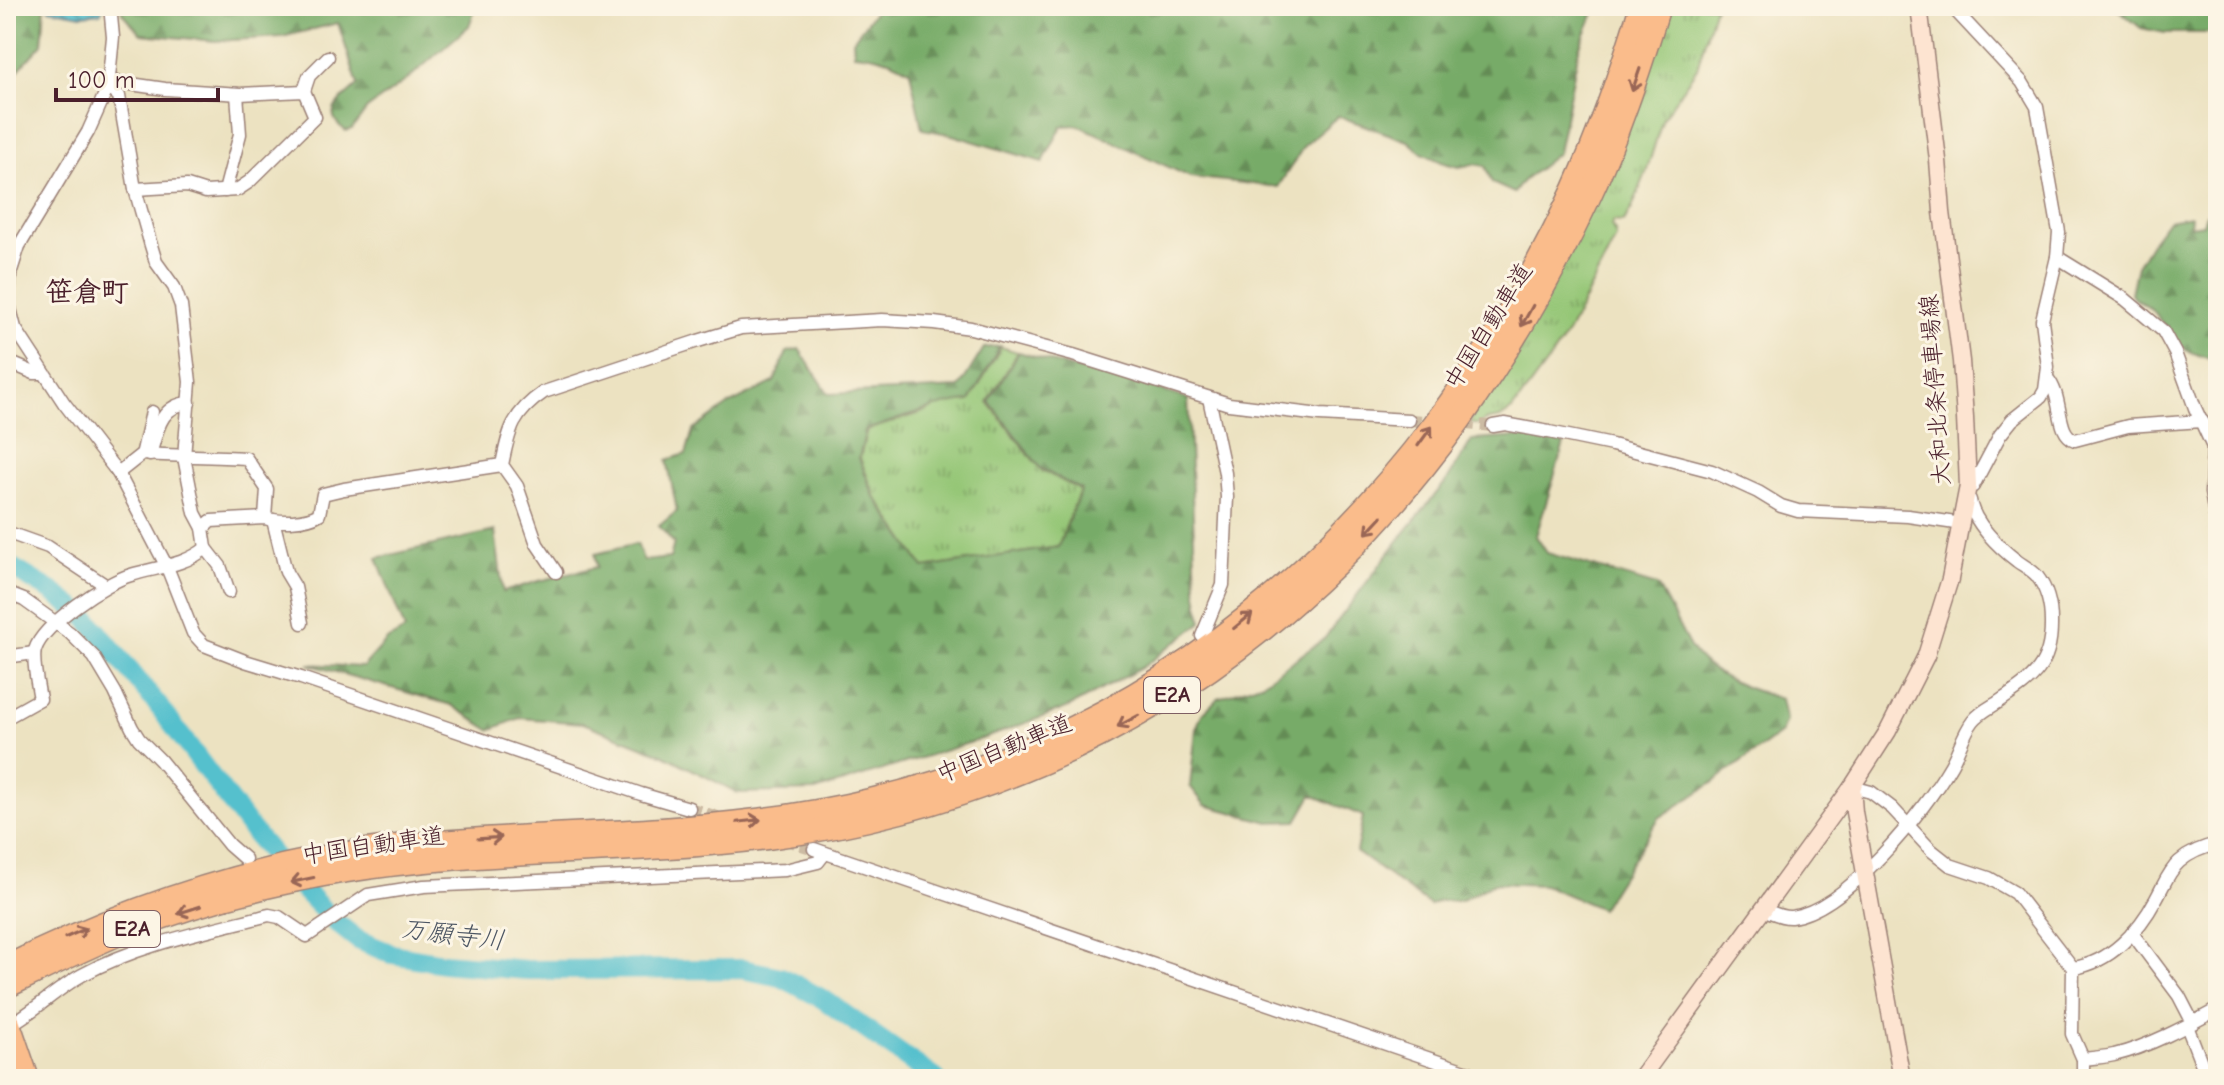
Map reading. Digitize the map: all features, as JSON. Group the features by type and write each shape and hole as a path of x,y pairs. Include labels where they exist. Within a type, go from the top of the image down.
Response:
{"highway":[{"name":"中国自動車道","path":"334,864 394,846 758,820 884,797 971,770 1067,730 1126,700 1179,667 1273,597 1330,545 1377,495 1464,383 1525,283 1574,189 1600,127 1641,6"},
{"name":"中国自動車道","path":"6,967 53,943 127,912 190,890 253,874 334,864 696,846 830,829 890,816 978,789 1076,748 1134,718 1189,684 1254,637 1342,559 1391,508 1480,392 1549,279 1589,199 1619,129 1659,6"},
{"name":"中国自動車道","path":"6,987 133,928 205,904 253,874"},
{"path":"8,1016 84,953 133,928"}],"main road":[{"name":"大和北条停車場線","path":"1640,1079 1852,787 1888,731 1926,656 1950,579 1968,492 1961,361 1919,6"},
{"path":"1852,787 1902,1079"},
{"path":"8,1016 30,1079"}],"street":[{"path":"110,6 113,37 109,84 88,132 19,246 10,274 9,305 15,328 43,373 118,473 167,567 193,633 204,645 245,661 689,808"},
{"path":"1762,909 1788,918 1812,912 1865,871 1910,825 1951,765 1971,723 2031,680 2043,662 2051,639 2051,611 2044,586 2035,573 1998,544 1978,520 1970,505 1968,492 2000,435 2045,390 2048,367 2042,320 2057,257 2057,213 2037,107 2022,82 1951,6"},
{"path":"135,189 187,186 206,192 225,191 237,190 249,182 315,117 304,91 309,76 328,57"},
{"path":"109,84 237,94 304,91"},
{"path":"109,84 119,96 135,189 156,262 174,287 181,306 190,382 184,457 195,513 203,528 206,548 220,566 229,592"},
{"path":"225,191 240,134 237,94"},
{"path":"2057,257 2125,299 2163,331 2213,447 2211,493 2218,531"},
{"path":"556,572 537,544 517,486 502,465 505,448 524,406 544,392 741,328 882,320 971,328 1247,407 1409,420"},
{"path":"6,361 34,373 43,373"},
{"path":"2047,378 2055,386 2063,430 2070,439 2128,426 2202,421"},
{"path":"1202,636 1223,585 1227,497 1209,398"},
{"path":"118,473 146,454 162,416 177,405 189,403"},
{"path":"146,454 152,412"},
{"path":"1493,426 1505,424 1549,432 1712,471 1781,506 1798,511 1908,516 1962,524"},
{"path":"146,454 246,458 267,489 269,519 286,572 295,587 302,623"},
{"path":"203,528 211,521 311,519 319,514 323,494 502,465"},
{"path":"6,532 48,547 102,588"},
{"path":"6,718 40,699 34,653 58,620 102,588 129,575 167,567 198,555 206,548"},
{"path":"6,593 58,620 94,657 139,739 160,760 253,874"},
{"path":"6,657 34,653"},
{"path":"1852,787 1871,792 1892,808 1931,850 1950,865 1989,878 2015,893 2073,968 2072,1034 2083,1059 2083,1079"},
{"path":"2073,968 2095,964 2132,933 2150,911 2178,862 2200,848 2218,844"},
{"path":"8,1016 105,963 174,940 269,915 279,917 307,936 368,895 424,886 785,870 818,862 820,851 1489,1079"},
{"path":"2132,933 2179,996 2206,1075 2208,1078 2218,1076"},
{"path":"2083,1059 2114,1055 2218,1009"}],"green space":[{"path":"6,6 45,6 42,44 6,84"},
{"path":"121,6 476,6 469,26 408,79 367,109 352,129 346,131 338,124 333,112 358,85 338,23 282,37 215,41 141,34 122,13"},
{"path":"879,6 1597,6 1579,48 1558,153 1523,181 1514,193 1492,183 1485,166 1474,164 1459,167 1444,163 1422,153 1408,141 1338,116 1304,146 1278,187 1190,177 1078,125 1062,126 1043,162 922,129 910,71 883,58 854,53 853,40"},
{"path":"1670,6 1715,6 1697,68 1663,118 1632,208 1625,220 1613,221 1611,226 1616,238 1568,332 1512,410 1500,418 1469,424 1662,32"},
{"path":"2114,6 2218,6 2218,33 2165,33 2141,28"},
{"path":"2218,210 2218,362 2188,351 2152,310 2131,293 2137,266 2168,220 2191,216 2190,226 2203,224 2206,214"},
{"path":"1000,346 970,401 931,408 866,430 859,458 874,496 924,568 1058,547 1081,490 1041,469 989,401 1019,352 1188,399 1196,587 1202,622 1143,667 1069,707 988,737 815,791 738,793 662,754 583,723 520,718 490,730 451,705 308,664 363,667 387,640 405,630 377,558 495,531 503,592 597,567 595,554 637,544 644,561 670,558 674,543 659,526 677,511 667,460 686,454 693,430 728,405 774,382 787,352 799,349 829,394 959,388 984,348"},
{"path":"1001,347 1018,352 988,402 1041,470 1080,490 1058,547 924,568 875,496 860,458 867,430 947,402 970,401"},
{"path":"1536,436 1564,444 1536,536 1547,553 1657,586 1698,657 1719,674 1781,699 1786,721 1781,733 1659,818 1601,909 1544,885 1494,883 1460,901 1439,901 1430,905 1356,852 1363,816 1312,795 1297,821 1269,822 1205,805 1190,786 1196,729 1202,714 1218,698 1263,682 1324,639 1448,479 1472,440"}],"water":[{"path":"48,6 104,6 100,13 82,15 49,9"}],"waterway":[{"name":"万願寺川","path":"6,564 53,592 86,617 291,877 334,921 358,940 392,954 443,963 527,970 742,969 781,977 823,999 936,1079"}],"tunnel":[{"path":"1409,420 1493,426"},
{"path":"689,808 721,818"},
{"path":"784,839 814,849"}],"district":[{"name":"笹倉町","path":"87,292"}]}
